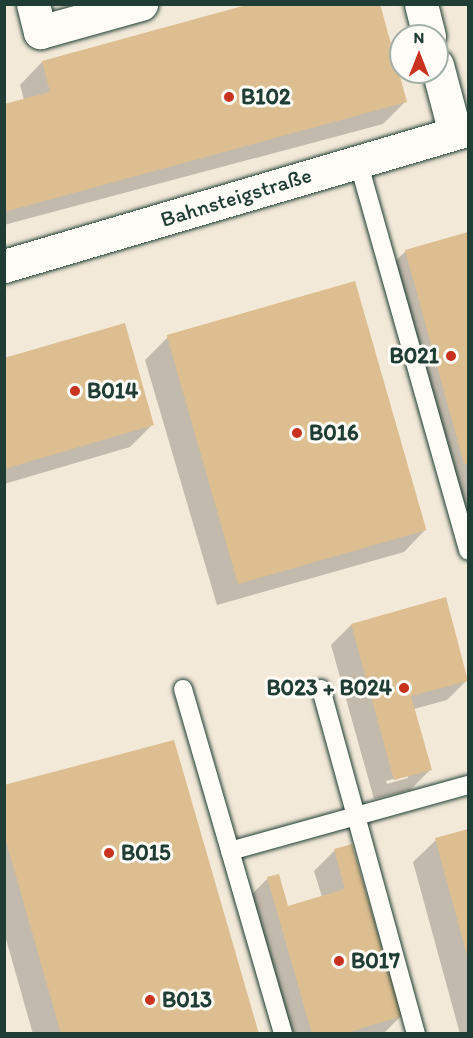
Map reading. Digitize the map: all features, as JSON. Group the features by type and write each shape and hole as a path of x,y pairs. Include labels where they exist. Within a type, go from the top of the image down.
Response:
{"street":[{"path":"33,4 40,32 141,4"},
{"path":"421,4 426,24"},
{"path":"444,84 462,131"},
{"name":"Bahnsteigstraße","path":"4,266 462,131"}],"lane":[{"path":"358,161 468,551"},
{"path":"183,689 283,1034"},
{"path":"321,689 416,1034"},
{"path":"230,851 468,785"}],"shaded area":[{"path":"5,5 468,5 468,1033 5,1033"}],"building":[{"name":"B102","path":"250,4 380,4 389,37 389,84 402,84 407,102 4,212 4,104 50,92 42,61"},
{"name":"B021","path":"468,232 468,463 464,464 405,250"},
{"name":"B016","path":"355,281 426,530 238,584 167,335"},
{"name":"B014","path":"125,323 154,425 4,469 4,358"},
{"name":"B023 + B024","path":"446,597 468,681 411,696 432,770 394,780 351,624"},
{"name":"B015","path":"174,740 259,1034 61,1034 4,834 4,785"},
{"path":"468,829 468,959 435,838"},
{"name":"B017","path":"352,844 402,1016 343,1034 312,1034 267,877 279,874 288,906 345,889 334,849"}],"place":[{"name":"B102","path":"229,97"},
{"name":"B021","path":"451,356"},
{"name":"B014","path":"75,391"},
{"name":"B016","path":"297,433"},
{"name":"B023 + B024","path":"404,688"},
{"name":"B015","path":"109,853"},
{"name":"B017","path":"339,961"},
{"name":"B013","path":"150,1000"}]}
